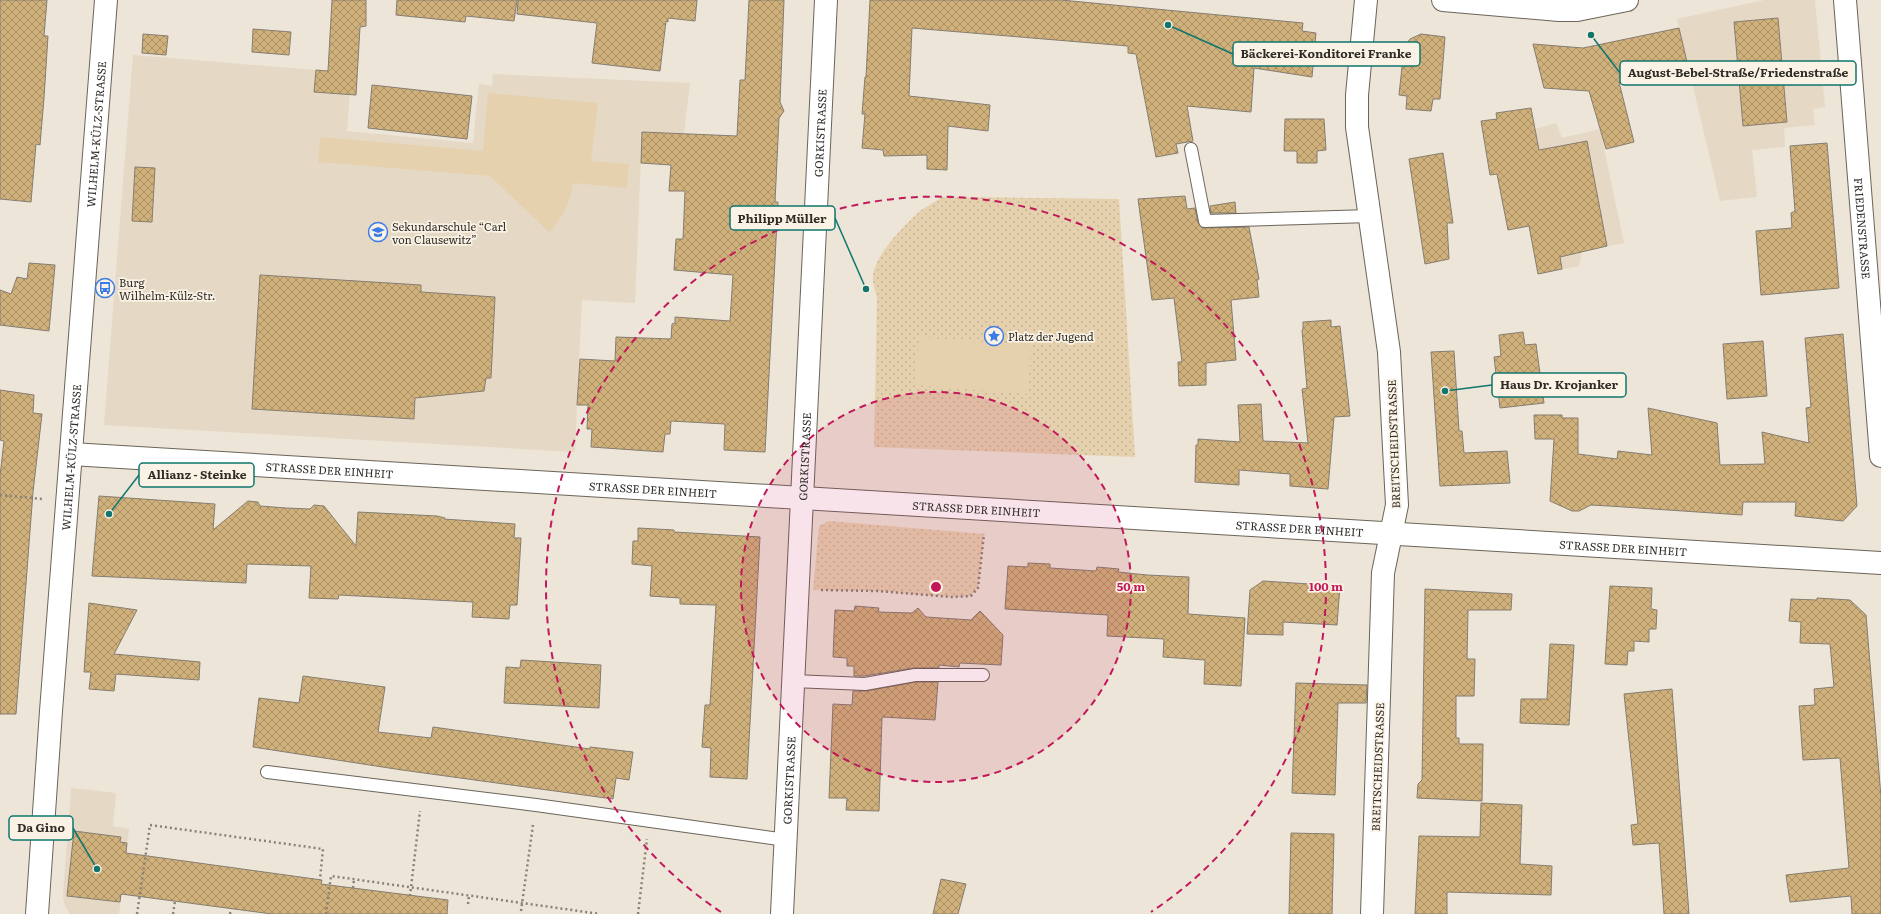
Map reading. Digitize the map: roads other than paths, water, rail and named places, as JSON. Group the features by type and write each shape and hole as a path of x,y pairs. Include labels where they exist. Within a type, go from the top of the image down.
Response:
{"street":[{"name":"WILHELM-KÜLZ-STRASSE","path":"37,914 106,0"},
{"name":"GORKISTRASSE","path":"782,914 826,0"},
{"name":"BREITSCHEIDSTRASSE","path":"1366,0 1357,95 1357,127 1389,352 1397,505 1383,573 1372,914"},
{"path":"1443,0 1559,10 1577,10 1627,0"},
{"name":"FRIEDENSTRASSE","path":"1845,0 1881,456"},
{"name":"STRASSE DER EINHEIT","path":"71,454 1881,563"}],"lane":[{"path":"1191,149 1204,221 1370,216"},
{"path":"793,681 865,684 915,675 983,675"},
{"path":"267,772 423,791 786,840"}],"place":[{"name":"Bäckerei-Konditorei Franke","path":"1168,25"},
{"name":"August-Bebel-Straße/Friedenstraße","path":"1591,35"},
{"name":"Sekundarschule “Carl von Clausewitz”","path":"378,232"},
{"name":"Burg Wilhelm-Külz-Str.","path":"105,288"},
{"name":"Philipp Müller","path":"866,289"},
{"name":"Platz der Jugend","path":"994,336"},
{"name":"Haus Dr. Krojanker","path":"1445,391"},
{"name":"Allianz - Steinke","path":"109,514"},
{"name":"Da Gino","path":"97,869"}]}
